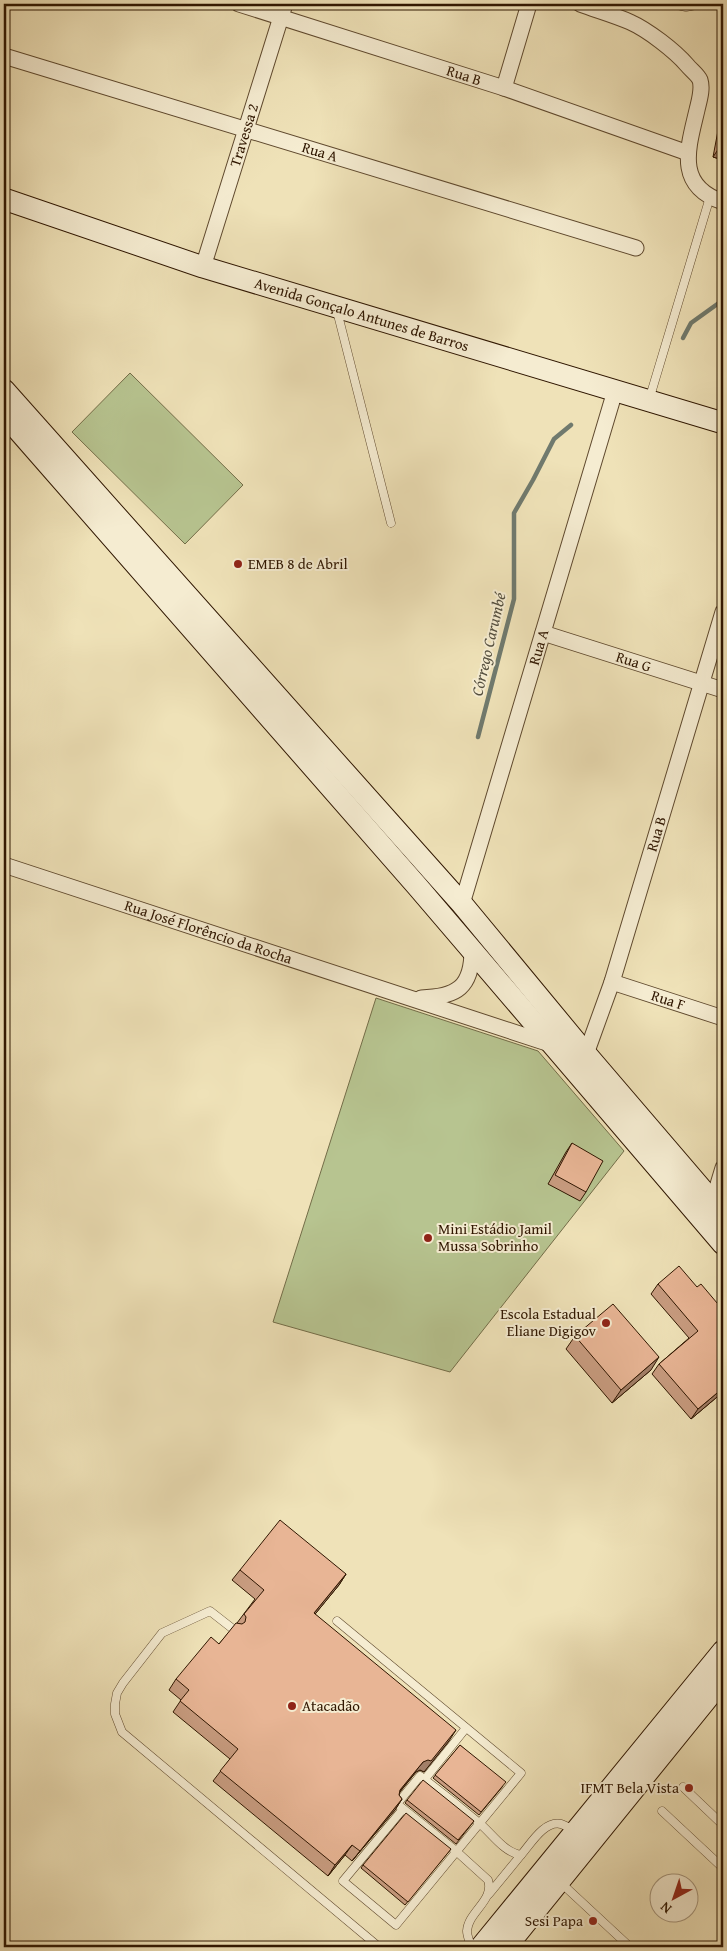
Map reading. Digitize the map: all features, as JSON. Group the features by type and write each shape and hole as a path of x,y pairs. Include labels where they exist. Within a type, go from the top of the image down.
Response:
{"main road":[{"name":"Avenida Gonçalo Antunes de Barros","path":"4,199 203,267 723,423"},
{"path":"4,390 462,904 586,1054 718,1207"},
{"path":"4,414 472,950 723,1244"},
{"path":"482,1947 723,1651"},
{"path":"506,1947 723,1678"}],"street":[{"name":"Rua B","path":"239,4 283,10 688,153"},
{"path":"504,88 529,4"},
{"path":"580,4 631,23 678,55 700,79 700,96 688,153 688,170 694,182 702,191 717,200"},
{"name":"Travessa 2","path":"203,267 283,10"},
{"name":"Rua A","path":"4,56 636,248"},
{"name":"Rua A","path":"462,904 615,391"},
{"name":"Rua B","path":"586,1054 612,982 723,612"},
{"name":"Rua G","path":"543,633 723,690"},
{"name":"Rua José Florêncio da Rocha","path":"4,865 554,1045"},
{"name":"Rua José Florêncio da Rocha","path":"412,999 437,998 450,994 460,987 470,975 472,950"},
{"name":"Rua F","path":"612,982 723,1018"},
{"path":"718,1207 723,1168"}],"lane":[{"path":"673,4 686,7 701,4"},
{"path":"649,400 717,200"},
{"path":"336,306 391,523"},
{"path":"233,1629 210,1611 162,1633 117,1693 115,1714 118,1726 122,1732 379,1947"},
{"path":"337,1621 521,1773 396,1925 343,1881 403,1809"},
{"path":"425,1779 466,1728"},
{"path":"489,1894 490,1885 488,1880 456,1851 397,1804 420,1776 480,1823 500,1844 511,1852 521,1855"},
{"path":"683,1787 723,1824"},
{"path":"662,1811 723,1868"},
{"path":"471,1947 467,1933 469,1925 489,1894 543,1830 553,1824 560,1824 577,1832"},
{"path":"560,1881 630,1947"}],"green space":[{"path":"130,373 243,485 185,544 72,432"},
{"name":"Mini Estádio Jamil Mussa Sobrinho","path":"376,998 538,1051 624,1151 450,1372 273,1322"}],"building":[{"path":"572,1143 603,1161 586,1192 555,1175"},
{"path":"679,1266 697,1287 701,1284 723,1310 723,1388 698,1409 659,1364 698,1331 658,1284"},
{"path":"613,1304 659,1357 621,1390 575,1336"},
{"name":"Atacadão","path":"280,1520 346,1574 314,1613 456,1730 431,1761 423,1762 400,1790 399,1795 402,1799 360,1851 352,1845 335,1865 220,1771 238,1749 180,1701 189,1690 176,1679 211,1637 219,1644 236,1623 242,1624 245,1622 246,1617 244,1614 264,1590 240,1570"},
{"path":"460,1745 506,1782 481,1812 435,1775"},
{"path":"423,1780 474,1821 458,1840 407,1800"},
{"path":"406,1813 451,1849 408,1902 363,1865"}],"waterway":[{"name":"Córrego Carumbé","path":"683,338 691,323 723,300"},
{"name":"Córrego Carumbé","path":"478,737 514,599 514,513 554,439 571,425"}],"place":[{"name":"EMEB 8 de Abril","path":"238,564"},
{"name":"Mini Estádio Jamil Mussa Sobrinho","path":"428,1238"},
{"name":"Escola Estadual Eliane Digigov","path":"606,1323"},
{"name":"Atacadão","path":"292,1706"},
{"name":"IFMT Bela Vista","path":"689,1788"},
{"name":"Sesi Papa","path":"593,1921"}]}
